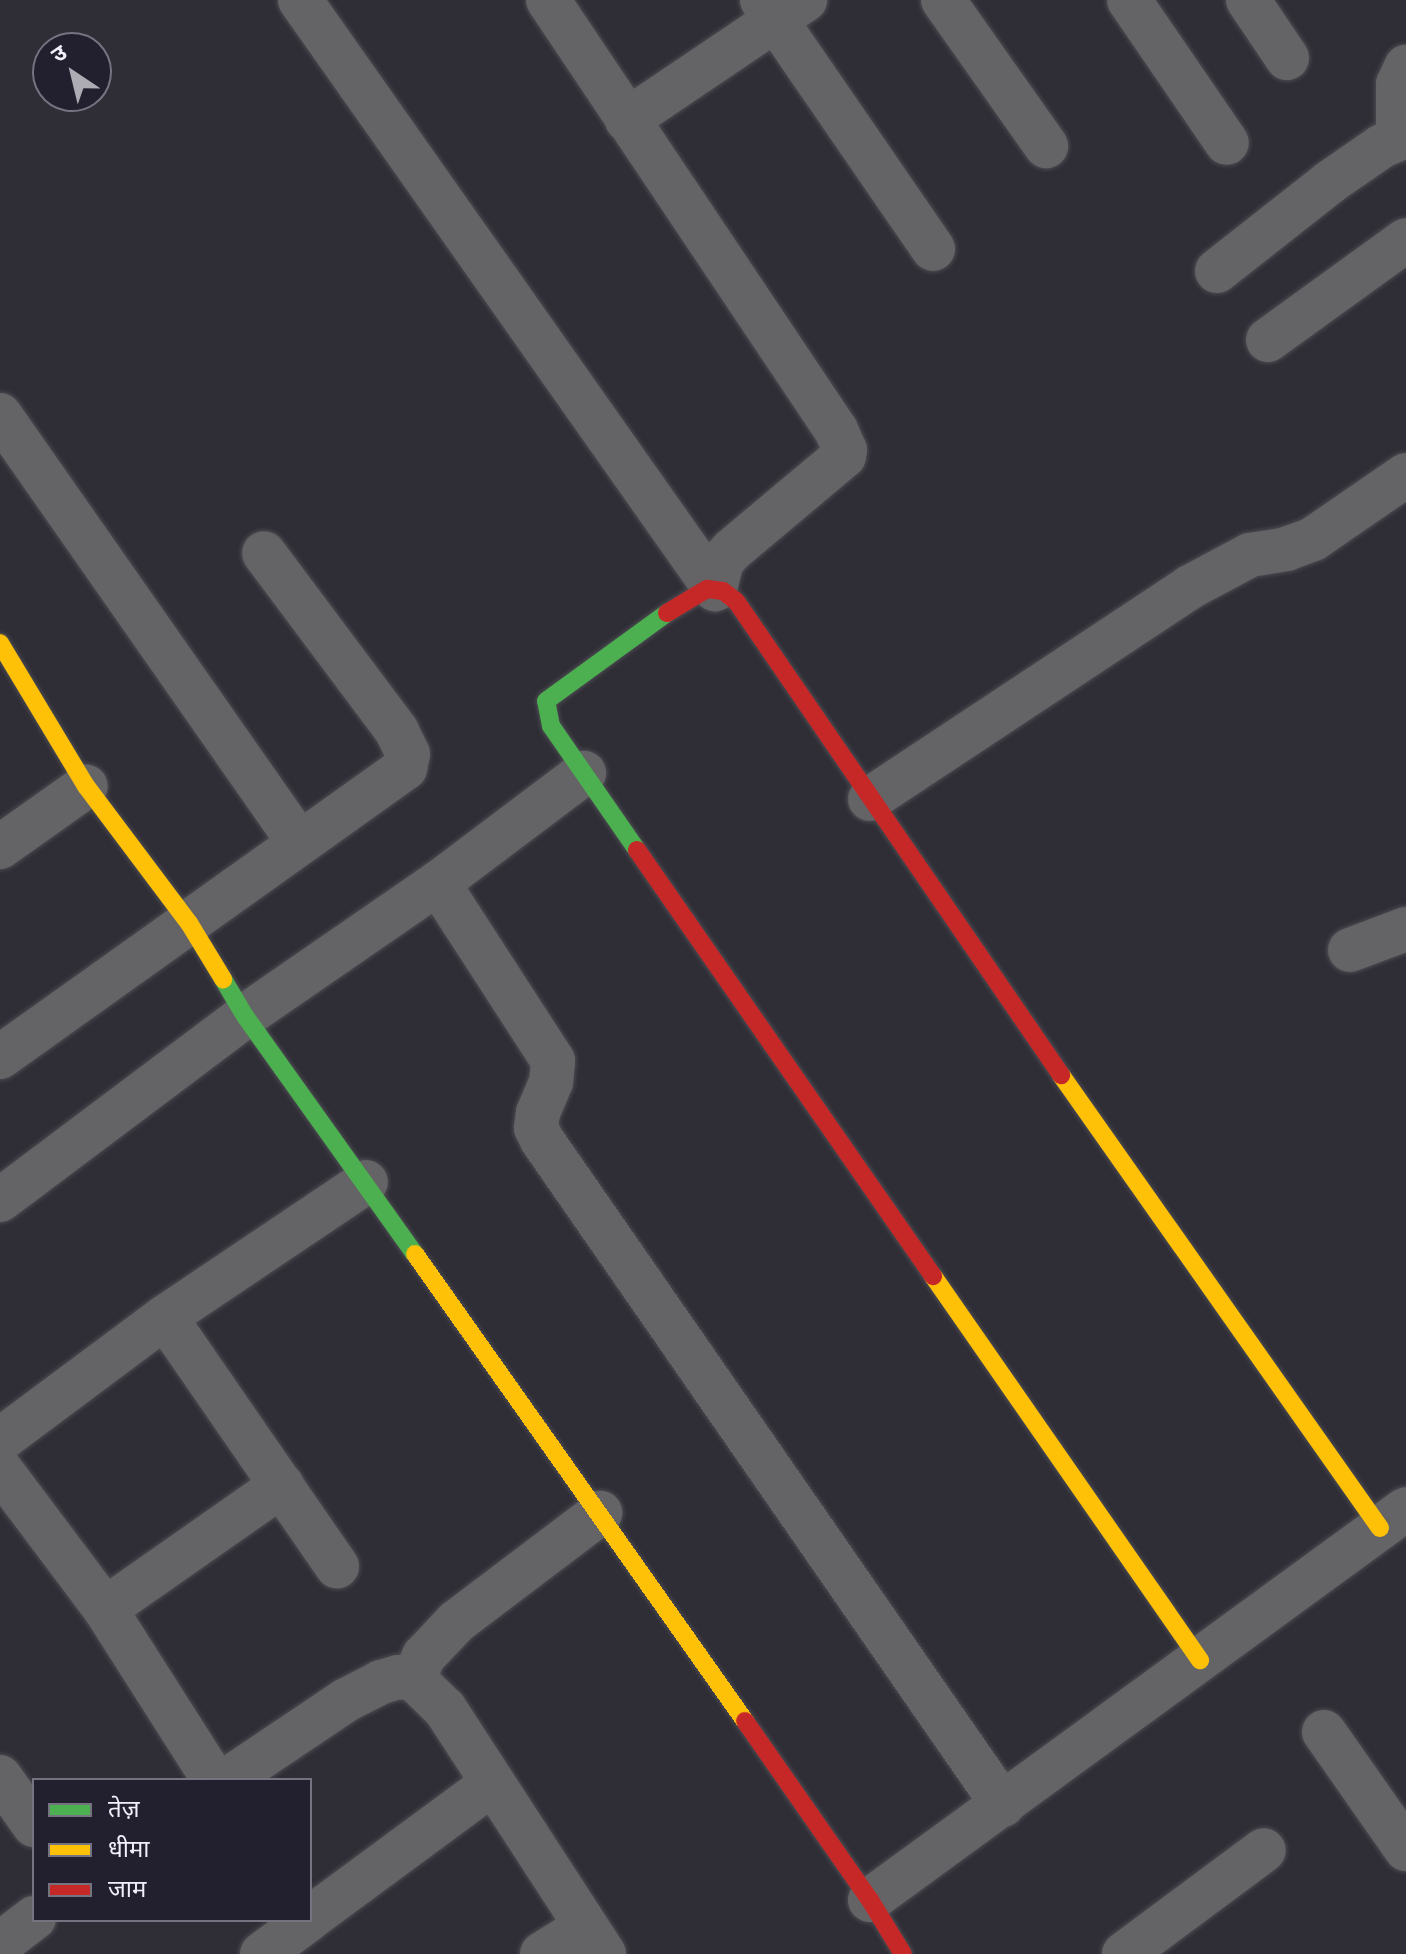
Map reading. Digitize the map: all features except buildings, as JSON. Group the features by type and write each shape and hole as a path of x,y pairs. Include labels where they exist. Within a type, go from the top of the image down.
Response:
{"street":[{"path":"300,0 715,589 736,601 1303,1424 1393,1518 870,1900"},
{"path":"548,0 836,430 845,450 844,456 732,550 722,561 715,589"},
{"path":"943,0 1046,146"},
{"path":"1129,0 1227,143"},
{"path":"1248,0 1287,58"},
{"path":"627,120 781,7 933,249"},
{"path":"1217,271 1330,182 1402,137 1398,84 1406,67"},
{"path":"1268,340 1406,240"},
{"path":"0,415 298,841"},
{"path":"870,799 1190,587 1250,555 1286,549 1313,539 1406,475"},
{"path":"0,1057 189,923 298,841 405,768 408,754 397,731 264,553"},
{"path":"715,589 686,600 546,701 551,726 1200,1660"},
{"path":"0,643 86,786 189,923 245,1016 600,1513 870,1900 903,1954"},
{"path":"0,1200 245,1016 438,883 584,773"},
{"path":"0,847 86,786"},
{"path":"438,883 553,1061 551,1082 538,1113 536,1128 542,1140 1003,1805"},
{"path":"1350,950 1406,929"},
{"path":"0,1440 165,1317 366,1182"},
{"path":"165,1317 337,1566"},
{"path":"0,1469 105,1609 213,1778"},
{"path":"105,1609 282,1485"},
{"path":"414,1679 424,1656 456,1622 600,1513"},
{"path":"230,1778 346,1700 381,1682 398,1677 414,1679 445,1709 594,1940 542,1954"},
{"path":"1324,1732 1406,1849"},
{"path":"0,1777 32,1822"},
{"path":"312,1917 493,1783"},
{"path":"1124,1954 1264,1850"},
{"path":"0,1944 32,1920"},
{"path":"262,1954 305,1922"}],"traffic: fast":[{"path":"637,850 551,726 546,701 667,613"},
{"path":"223,979 245,1016 415,1254"}],"traffic: slow":[{"path":"0,643 86,786 189,923 223,979"},
{"path":"1061,1075 1380,1528"},
{"path":"415,1254 745,1721"},
{"path":"933,1276 1200,1660"}],"traffic: jam":[{"path":"667,613 707,589 723,591 736,601 1061,1075"},
{"path":"637,850 933,1276"},
{"path":"745,1721 870,1900 903,1954"}]}
